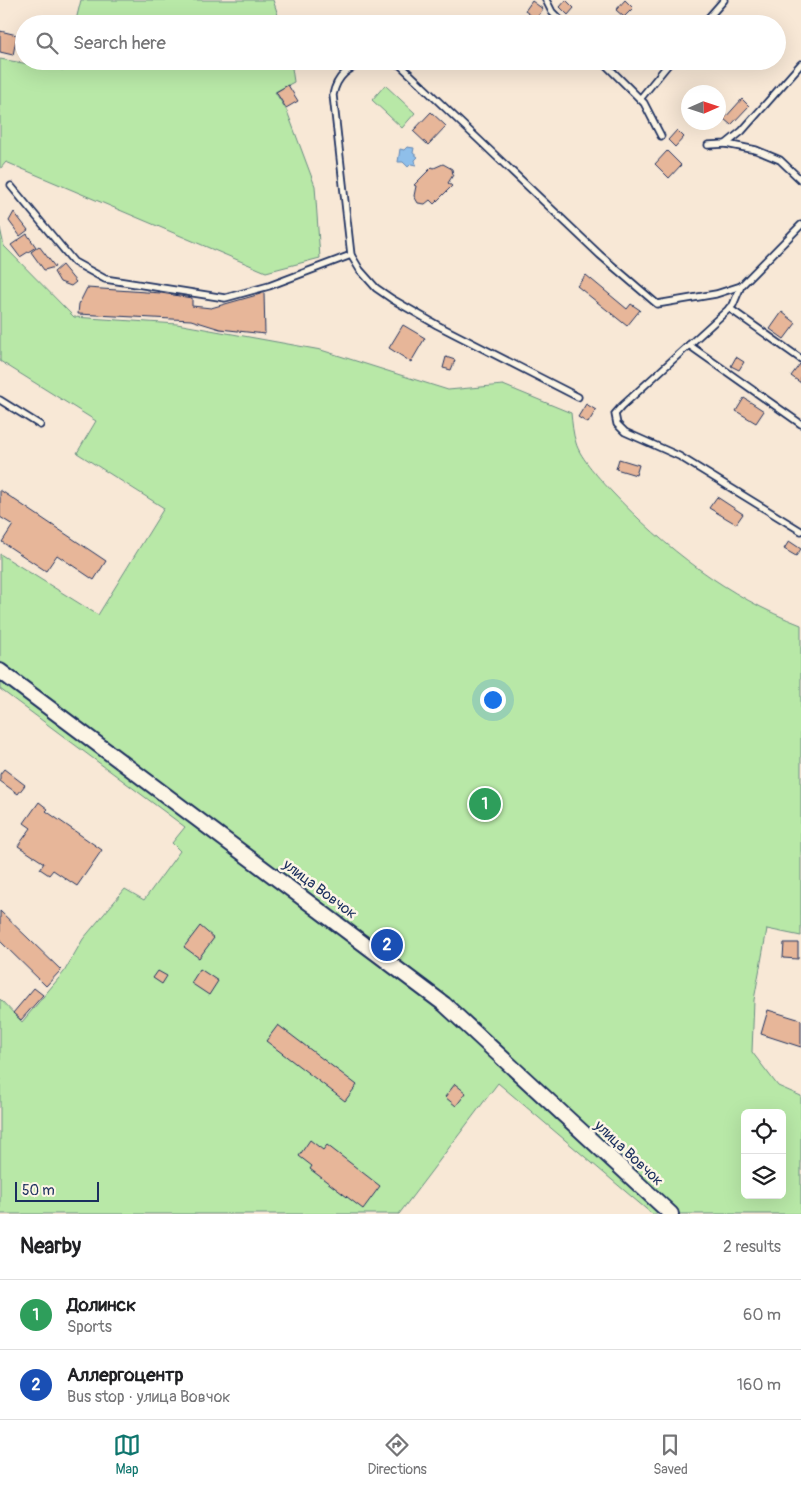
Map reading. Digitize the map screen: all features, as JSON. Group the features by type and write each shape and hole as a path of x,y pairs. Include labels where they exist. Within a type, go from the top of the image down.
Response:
{"street":[{"name":"улица Вовчок","path":"0,671 444,1004 671,1214"}],"lane":[{"path":"546,0 555,15"},
{"path":"711,15 724,0"},
{"path":"726,144 742,131 801,64"},
{"path":"348,70 336,82 333,95 351,255 371,282 392,299 437,325 578,397"},
{"path":"405,70 600,255 657,304 716,294 740,286"},
{"path":"611,70 640,99 661,136"},
{"path":"640,99 664,70"},
{"path":"708,145 726,144 756,150 780,160 801,180"},
{"path":"11,186 74,262 105,279 225,298 270,286 351,255"},
{"path":"801,225 740,286 733,305 615,414 617,424 626,432 679,456 801,531"},
{"path":"729,308 801,359"},
{"path":"689,345 801,424"},
{"path":"0,400 40,425"}],"green space":[{"path":"81,0 273,0 278,15 77,15"},
{"path":"0,59 15,62 15,70 292,70 294,82 275,92 287,111 315,186 320,258 266,272 6,162 0,169"},
{"path":"385,85 415,113 402,128 372,100"},
{"path":"0,228 4,246 74,317 177,324 321,350 448,390 503,385 571,413 573,432 578,449 602,481 632,513 676,551 723,585 774,614 801,625 801,936 767,929 754,1000 752,1052 778,1086 801,1096 801,1214 652,1214 498,1083 399,1214 0,1214 0,999 22,1022 64,972 83,939 125,889 144,900 180,851 172,843 185,827 0,689 0,554 98,615 164,508 77,453 96,421 0,361"}],"water":[{"path":"407,147 414,148 413,153 418,157 415,160 416,165 411,164 408,167 403,162 398,162 400,149 404,150"}],"building":[{"path":"566,0 574,8 568,15 560,7"},
{"path":"625,0 633,8 626,15 622,15 616,10"},
{"path":"532,1 543,9 539,15 530,15 525,11"},
{"path":"0,31 15,35 13,55 0,52"},
{"path":"288,85 298,101 286,108 276,92"},
{"path":"742,99 749,106 731,125 726,121 726,117"},
{"path":"431,112 446,126 428,145 413,131"},
{"path":"677,130 684,137 675,147 668,140"},
{"path":"667,151 681,165 669,178 655,164"},
{"path":"443,164 452,169 453,175 448,183 452,186 434,204 430,200 425,204 418,203 414,196 416,186 414,185 432,167"},
{"path":"14,212 28,230 20,236 9,221"},
{"path":"27,234 36,247 20,257 11,245"},
{"path":"39,246 55,267 44,270 31,252"},
{"path":"62,265 76,282 71,286 60,282 54,272"},
{"path":"586,275 627,309 631,304 640,310 627,326 577,286"},
{"path":"87,288 161,293 192,298 192,306 211,308 264,293 265,334 220,329 191,320 78,314 79,304"},
{"path":"782,312 796,323 784,339 770,329"},
{"path":"403,325 425,338 411,362 389,348"},
{"path":"446,357 455,360 451,370 443,368"},
{"path":"736,357 744,362 739,370 731,366"},
{"path":"801,364 801,383 791,376"},
{"path":"744,398 764,411 756,423 736,411"},
{"path":"586,404 596,410 588,423 578,417"},
{"path":"619,459 639,465 636,475 616,469"},
{"path":"0,490 106,561 94,580 57,555 46,571 2,542 13,525 0,517"},
{"path":"717,497 743,514 736,524 709,508"},
{"path":"789,541 801,549 796,556 784,549"},
{"path":"4,769 25,785 18,794 0,781 0,774"},
{"path":"39,802 48,809 46,811 102,850 77,886 53,870 49,875 40,869 44,863 18,846 31,828 24,823"},
{"path":"0,911 61,970 46,986 0,941"},
{"path":"200,926 214,938 199,958 184,947"},
{"path":"784,943 798,943 798,959 783,958"},
{"path":"200,969 218,981 209,995 191,983"},
{"path":"158,971 167,976 162,984 153,978"},
{"path":"34,988 43,995 21,1020 13,1013"},
{"path":"768,1010 801,1020 801,1047 761,1034"},
{"path":"278,1025 357,1085 345,1101 266,1041"},
{"path":"455,1084 466,1093 456,1106 445,1097"},
{"path":"310,1140 323,1150 327,1145 380,1186 363,1209 310,1169 312,1166 299,1156"}],"place":[{"name":"Долинск","path":"485,804"},
{"name":"Аллергоцентр","path":"387,945"}]}
